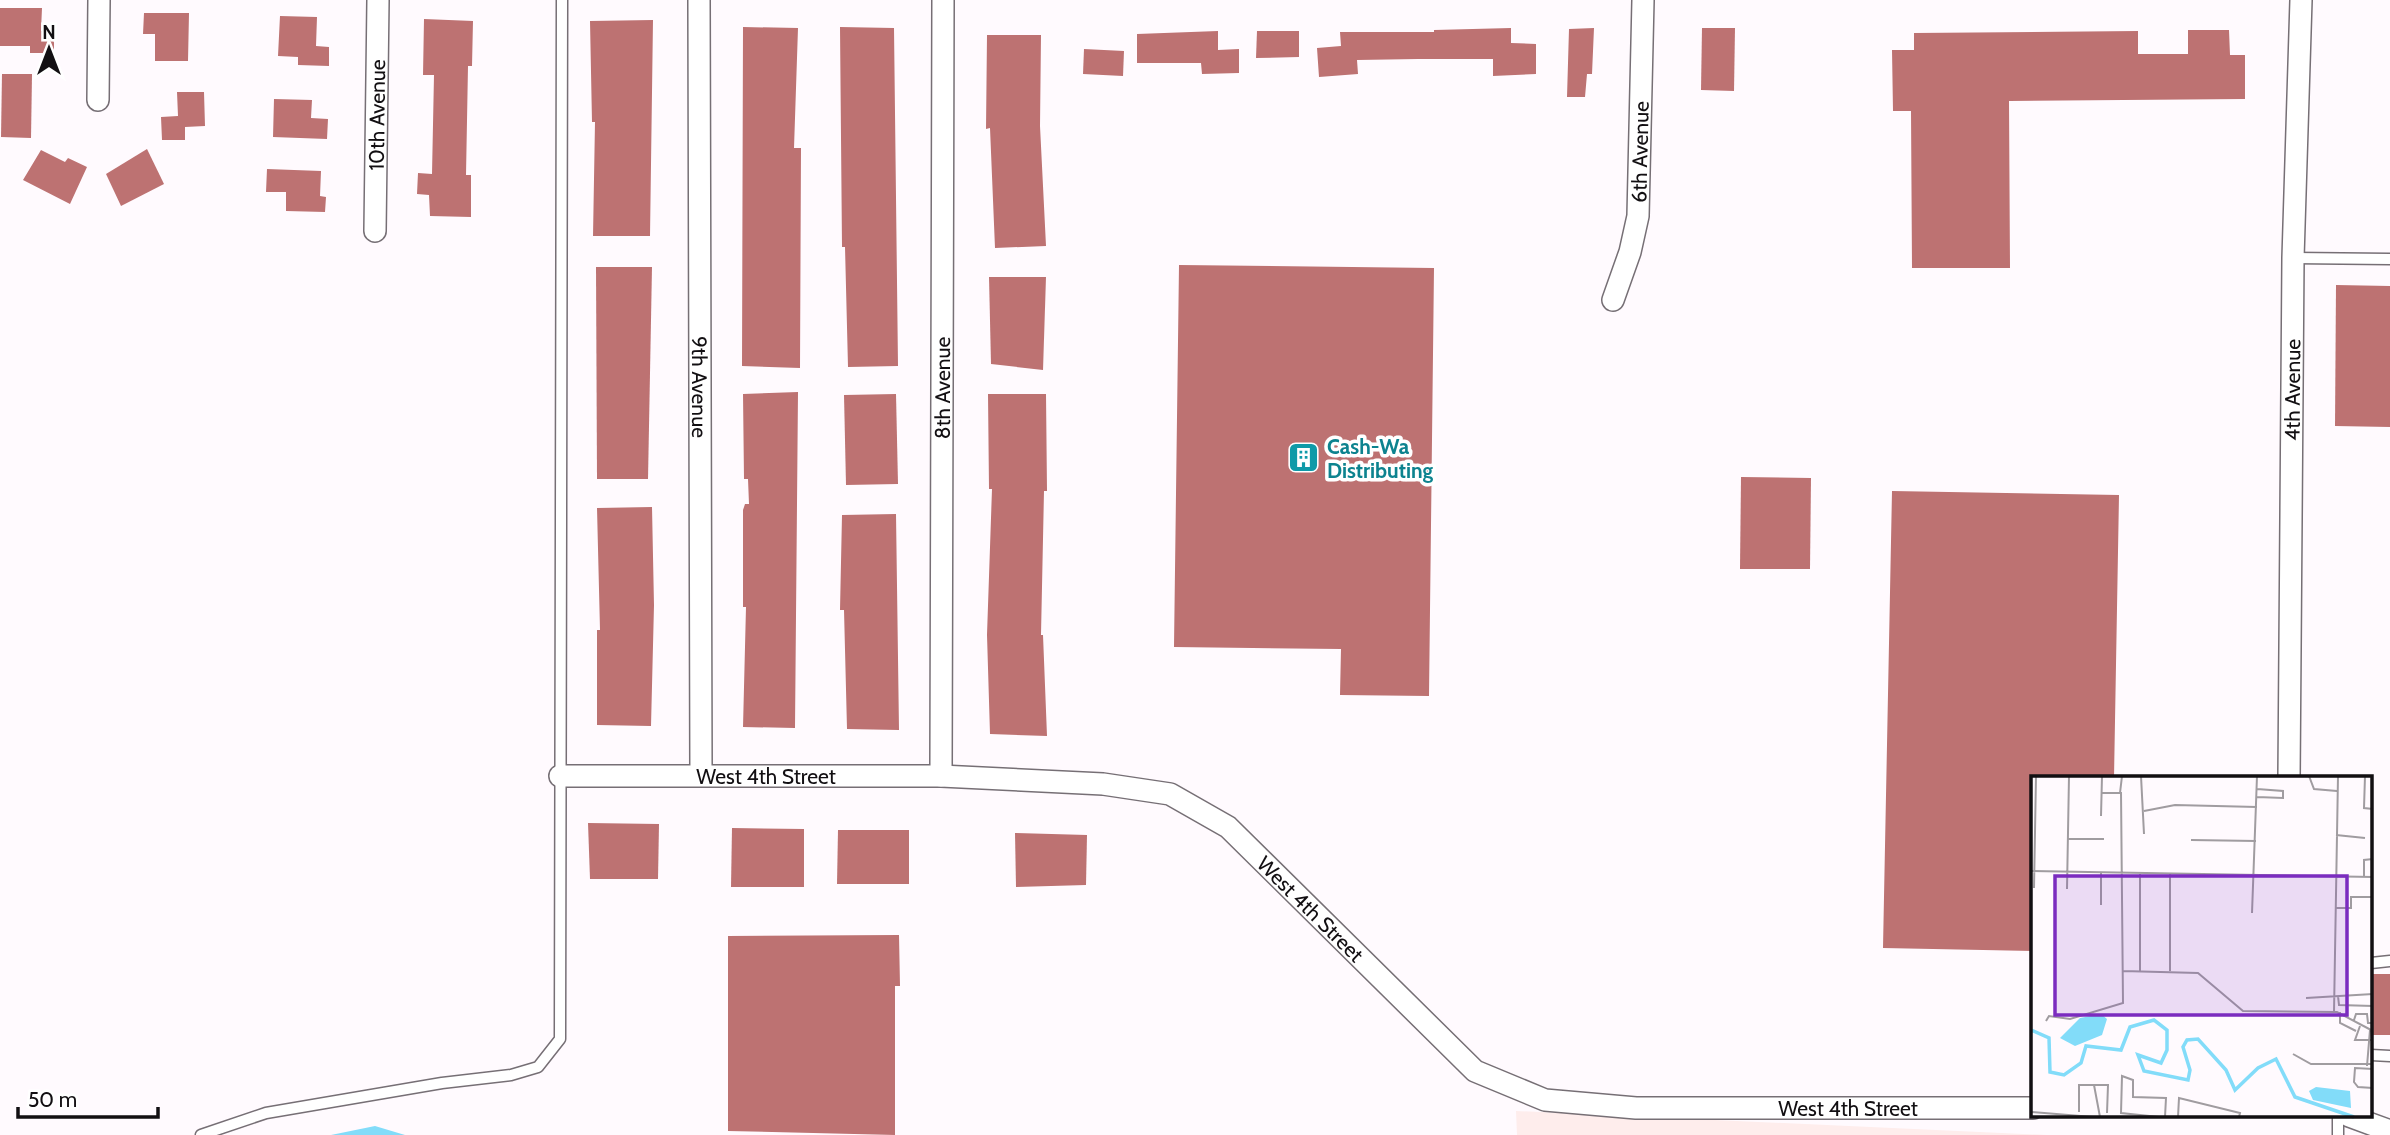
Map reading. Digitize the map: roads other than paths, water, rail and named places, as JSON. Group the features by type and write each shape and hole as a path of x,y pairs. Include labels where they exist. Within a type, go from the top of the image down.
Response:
{"street":[{"path":"98,100 99,0"},
{"name":"10th Avenue","path":"375,232 378,0"},
{"name":"9th Avenue","path":"699,0 701,775"},
{"name":"8th Avenue","path":"941,776 943,0"},
{"name":"6th Avenue","path":"1612,300 1630,252 1638,216 1643,0"},
{"name":"4th Avenue","path":"2289,776 2293,258 2301,0"},
{"name":"West 4th Street","path":"560,775 941,776 1102,784 1170,794 1228,827 1475,1071 1545,1100 1636,1108 2031,1108"},
{"path":"2355,1118 2390,1130"}],"lane":[{"path":"201,1135 266,1113 442,1083 511,1075 538,1068 559,1038 562,0"},
{"path":"2293,258 2390,259"},
{"path":"2372,963 2390,961"},
{"path":"2372,1055 2390,1056"}],"water":[{"path":"375,1126 405,1135 331,1135"}],"place":[{"name":"Cash-Wa Distributing","path":"1304,458"}]}
